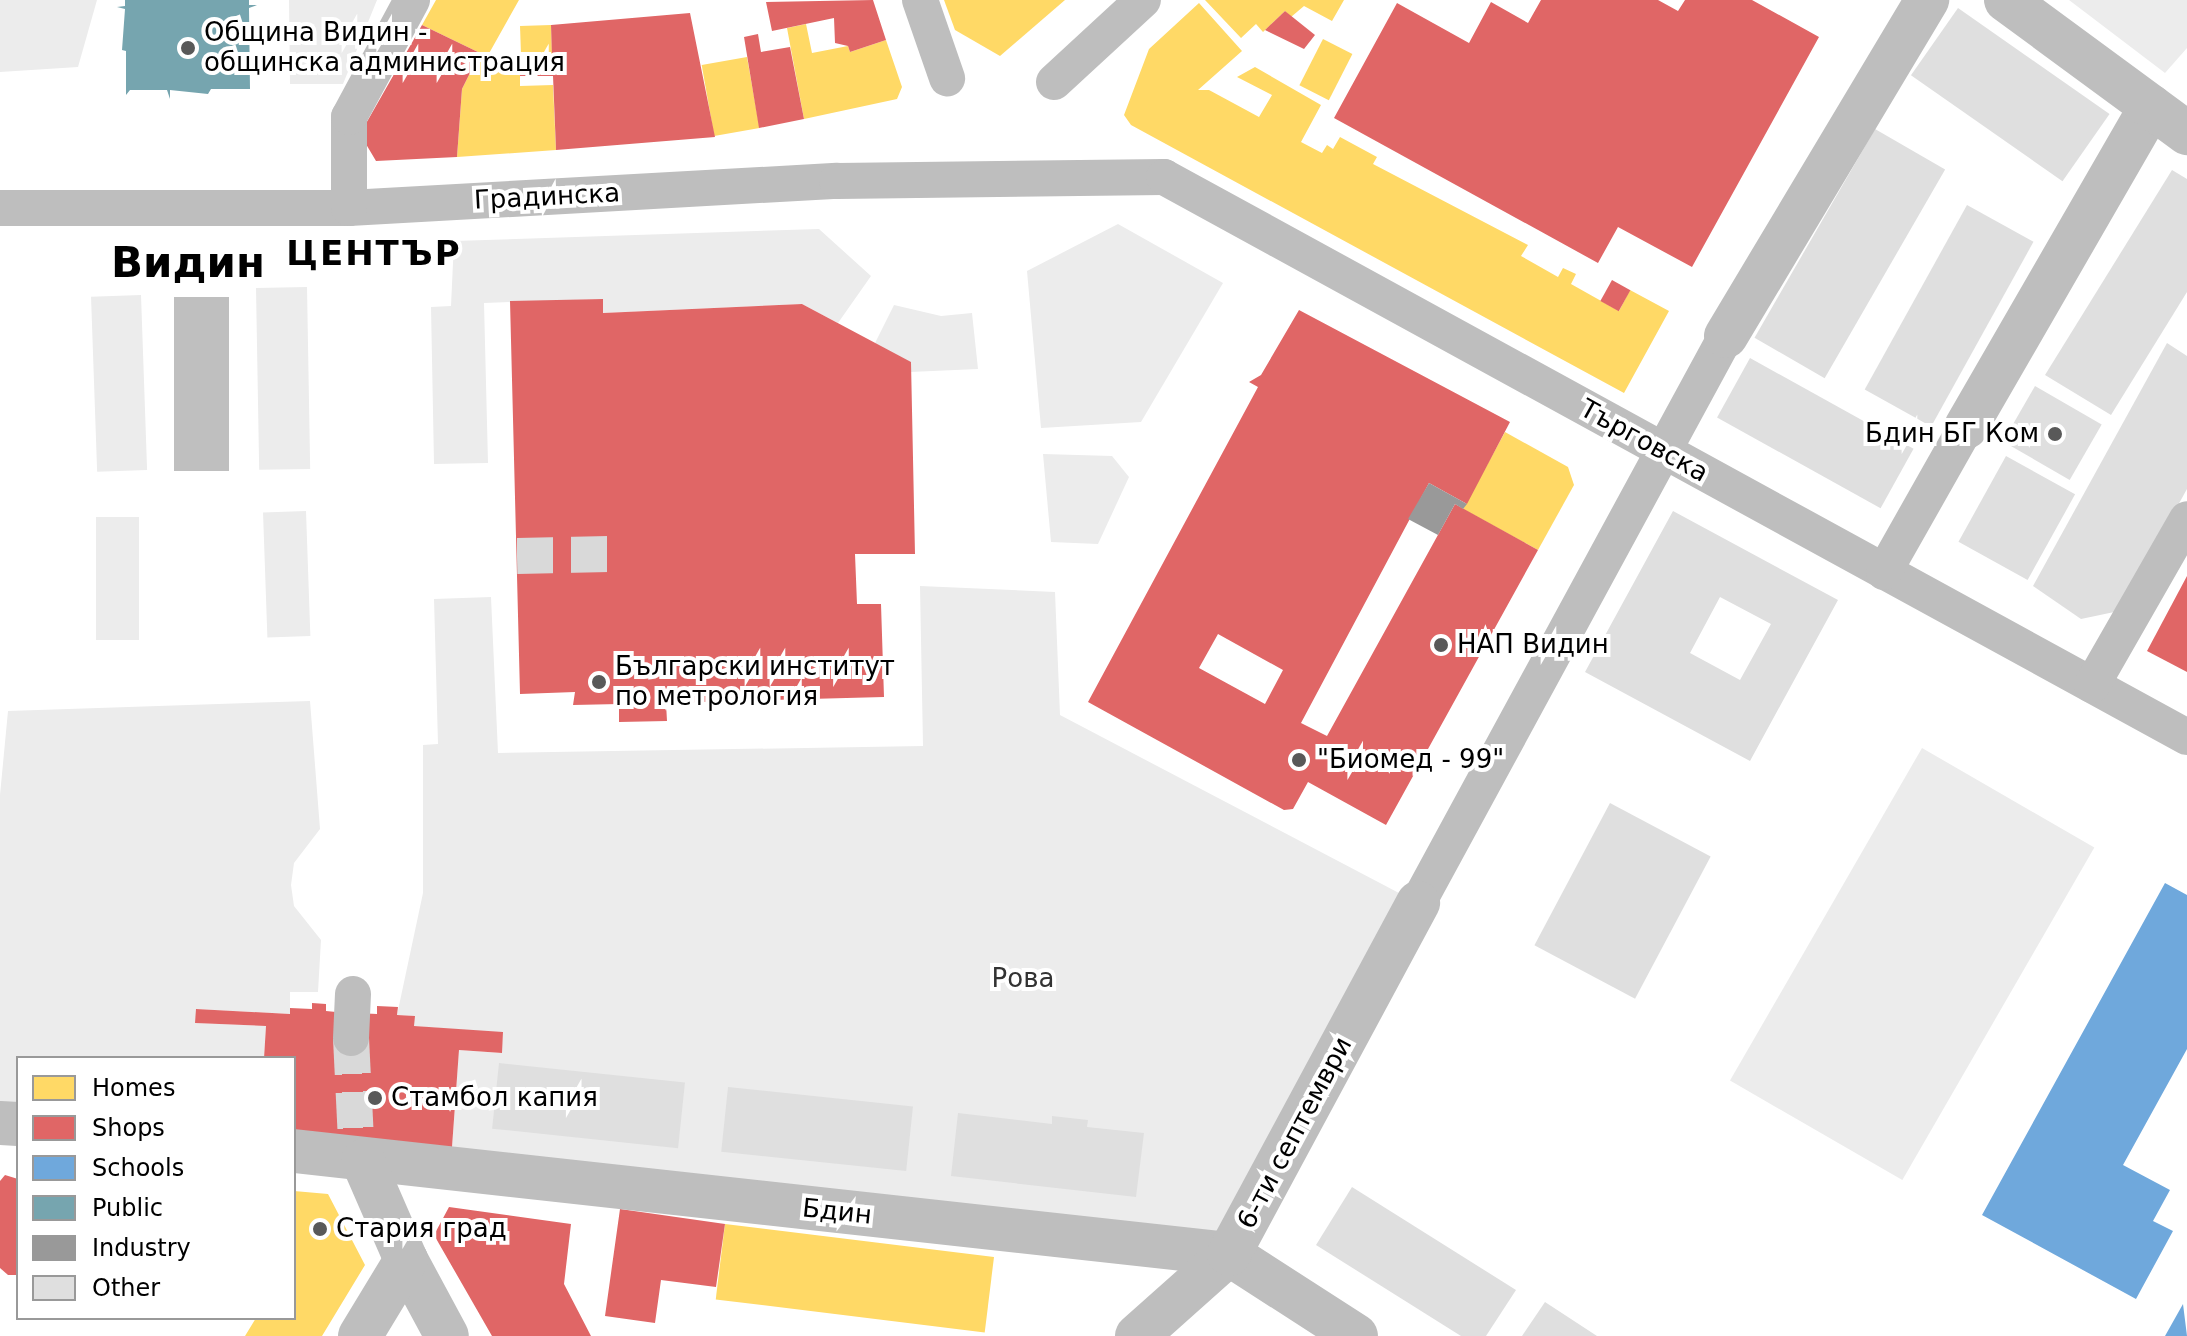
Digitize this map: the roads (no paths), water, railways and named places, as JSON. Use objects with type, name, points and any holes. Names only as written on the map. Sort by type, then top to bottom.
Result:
[{"type":"street","points":[[349,208],[349,117],[412,0]]},
{"type":"street","points":[[920,0],[947,78]]},
{"type":"street","points":[[1054,82],[1143,0]]},
{"type":"street","points":[[1418,903],[1726,336],[1927,0]]},
{"type":"street","points":[[1884,572],[1966,427],[2177,124],[2006,0]]},
{"type":"street","name":"Градинска","points":[[4,198],[349,208],[837,181],[1093,174]]},
{"type":"street","name":"Търговска","points":[[1093,174],[1164,177],[2187,737]]},
{"type":"street","points":[[2092,685],[2187,519]]},
{"type":"street","name":"6-ти септември","points":[[1137,1336],[1229,1254],[1418,903]]},
{"type":"street","points":[[351,1038],[353,994]]},
{"type":"street","name":"Бдин","points":[[296,1151],[358,1153],[1229,1254],[1356,1336]]},
{"type":"street","points":[[358,1153],[406,1260],[447,1336]]},
{"type":"street","points":[[360,1336],[406,1260]]},
{"type":"tunnel","points":[[517,556],[609,554]]},
{"type":"tunnel","points":[[351,1038],[356,1139]]},
{"type":"place","name":"Община Видин - общинска администрация","points":[[188,48]]},
{"type":"place","name":"Бдин БГ Ком","points":[[2055,434]]},
{"type":"place","name":"НАП Видин","points":[[1441,645]]},
{"type":"place","name":"Български институт по метрология","points":[[599,682]]},
{"type":"place","name":"\"Биомед - 99\"","points":[[1299,760]]},
{"type":"place","name":"Стамбол капия","points":[[375,1098]]},
{"type":"place","name":"Стария град","points":[[320,1229]]},
{"type":"district","name":"ЦЕНТЪР","points":[[374,254]]},
{"type":"district","name":"Видин","points":[[188,263]]},
{"type":"park label","name":"Рова","points":[[1023,979]]}]
